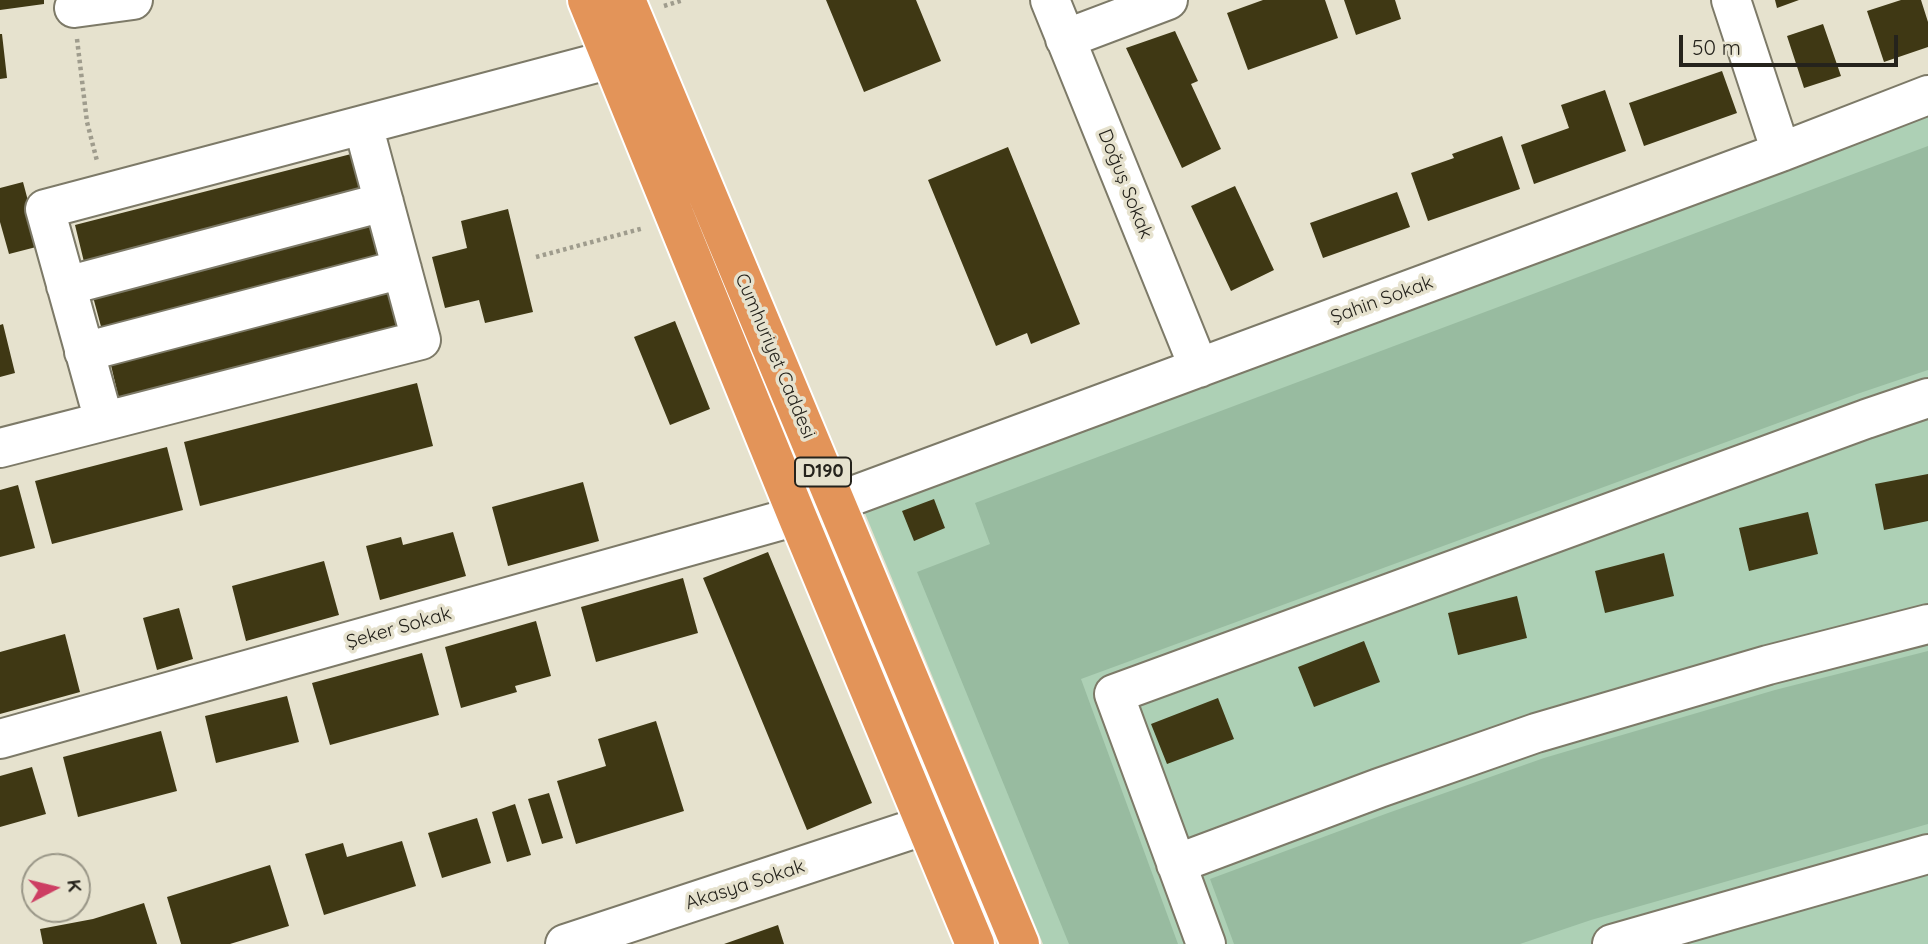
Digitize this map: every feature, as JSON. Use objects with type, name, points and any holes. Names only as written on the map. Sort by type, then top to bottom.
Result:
[{"type":"highway","name":"Cumhuriyet Caddesi","points":[[587,0],[975,944]]},
{"type":"highway","name":"Cumhuriyet Caddesi","points":[[639,5],[836,502],[1020,944]]},
{"type":"street","points":[[74,8],[133,0]]},
{"type":"street","name":"Doğuş Sokak","points":[[1050,0],[1199,368]]},
{"type":"street","points":[[1065,38],[1168,0]]},
{"type":"street","points":[[1731,0],[1781,152]]},
{"type":"street","points":[[104,421],[45,209],[612,59]]},
{"type":"street","name":"Şahin Sokak","points":[[836,502],[1928,95]]},
{"type":"street","points":[[0,448],[421,340],[363,125]]},
{"type":"street","points":[[66,286],[384,202]]},
{"type":"street","points":[[84,352],[402,269]]},
{"type":"street","points":[[1206,944],[1115,694],[1928,398]]},
{"type":"street","name":"Şeker Sokak","points":[[0,739],[797,516]]},
{"type":"street","points":[[1177,864],[1379,788],[1536,733],[1768,665],[1928,624]]},
{"type":"street","name":"Akasya Sokak","points":[[565,944],[926,825]]},
{"type":"street","points":[[1612,944],[1928,854]]},
{"type":"path","points":[[639,5],[683,0]]},
{"type":"path","points":[[74,8],[87,121],[106,193]]},
{"type":"path","points":[[536,257],[655,225]]},
{"type":"green space","points":[[1928,95],[1928,944],[1043,944],[857,494]]},
{"type":"green space","points":[[1928,146],[1928,370],[1081,679],[1178,944],[1069,944],[917,572],[990,544],[975,503]]},
{"type":"green space","points":[[1928,651],[1928,824],[1591,920],[1520,944],[1234,944],[1210,879],[1544,758],[1775,690]]},
{"type":"building","points":[[0,0],[44,0],[44,4],[0,10]]},
{"type":"building","points":[[826,0],[916,0],[941,61],[864,92]]},
{"type":"building","points":[[1263,0],[1325,0],[1338,38],[1248,70],[1227,13]]},
{"type":"building","points":[[1344,0],[1395,0],[1401,19],[1356,35]]},
{"type":"building","points":[[1775,0],[1799,0],[1777,8]]},
{"type":"building","points":[[1901,0],[1921,0],[1928,22],[1928,47],[1884,62],[1867,11]]},
{"type":"building","points":[[1823,24],[1841,76],[1804,88],[1787,36]]},
{"type":"building","points":[[1175,31],[1198,81],[1191,84],[1221,149],[1182,168],[1126,48]]},
{"type":"building","points":[[0,34],[7,78],[0,79]]},
{"type":"building","points":[[1722,71],[1737,113],[1644,146],[1629,103]]},
{"type":"building","points":[[1605,90],[1626,151],[1534,184],[1521,145],[1569,128],[1561,105]]},
{"type":"building","points":[[1502,136],[1520,189],[1428,221],[1411,173],[1454,158],[1452,154]]},
{"type":"building","points":[[1008,147],[1080,324],[1031,344],[1027,333],[996,346],[928,180]]},
{"type":"building","points":[[355,153],[366,194],[85,266],[75,225]]},
{"type":"building","points":[[23,182],[40,246],[9,254],[0,222],[0,188]]},
{"type":"building","points":[[1235,186],[1274,270],[1231,291],[1191,206]]},
{"type":"building","points":[[1397,192],[1410,227],[1323,258],[1310,223]]},
{"type":"building","points":[[508,209],[533,312],[485,323],[479,300],[445,308],[432,257],[467,248],[461,221]]},
{"type":"building","points":[[373,221],[383,262],[103,334],[92,293]]},
{"type":"building","points":[[389,285],[400,326],[119,399],[109,357]]},
{"type":"building","points":[[675,321],[710,409],[670,425],[634,337]]},
{"type":"building","points":[[3,324],[15,373],[0,377],[0,325]]},
{"type":"building","points":[[417,383],[433,446],[200,506],[184,442]]},
{"type":"building","points":[[167,447],[183,510],[52,544],[35,481]]},
{"type":"building","points":[[1928,474],[1928,521],[1884,530],[1875,484]]},
{"type":"building","points":[[583,482],[599,541],[508,566],[492,507]]},
{"type":"building","points":[[18,485],[35,548],[0,557],[0,490]]},
{"type":"building","points":[[934,499],[945,528],[914,541],[902,511]]},
{"type":"building","points":[[1808,512],[1818,554],[1749,571],[1739,528]]},
{"type":"building","points":[[453,532],[466,576],[380,600],[366,546],[401,537],[403,545]]},
{"type":"building","points":[[768,552],[872,803],[807,830],[703,578]]},
{"type":"building","points":[[1664,553],[1674,596],[1605,613],[1595,571]]},
{"type":"building","points":[[324,561],[339,615],[246,641],[232,586]]},
{"type":"building","points":[[683,578],[698,633],[596,662],[581,607]]},
{"type":"building","points":[[1517,596],[1527,638],[1458,655],[1448,613]]},
{"type":"building","points":[[179,608],[193,659],[157,670],[143,618]]},
{"type":"building","points":[[536,621],[551,676],[515,686],[517,692],[461,708],[445,647]]},
{"type":"building","points":[[65,634],[80,692],[0,714],[0,652]]},
{"type":"building","points":[[1364,641],[1380,682],[1314,707],[1298,667]]},
{"type":"building","points":[[422,653],[439,715],[330,745],[312,683]]},
{"type":"building","points":[[287,696],[299,742],[216,763],[205,716]]},
{"type":"building","points":[[1218,698],[1234,739],[1167,764],[1151,724]]},
{"type":"building","points":[[656,721],[684,811],[576,844],[557,781],[606,766],[598,739]]},
{"type":"building","points":[[161,731],[177,791],[78,817],[63,757]]},
{"type":"building","points":[[32,767],[46,814],[0,827],[0,776]]},
{"type":"building","points":[[549,793],[563,838],[542,844],[528,799]]},
{"type":"building","points":[[515,804],[531,855],[507,862],[492,812]]},
{"type":"building","points":[[477,818],[491,863],[442,878],[428,833]]},
{"type":"building","points":[[402,841],[416,886],[324,915],[305,854],[343,843],[347,857]]},
{"type":"building","points":[[270,865],[289,926],[230,944],[181,944],[167,897]]},
{"type":"building","points":[[144,903],[157,944],[43,944],[40,929],[72,923],[91,923],[93,919]]},
{"type":"building","points":[[778,925],[784,944],[724,944]]}]
